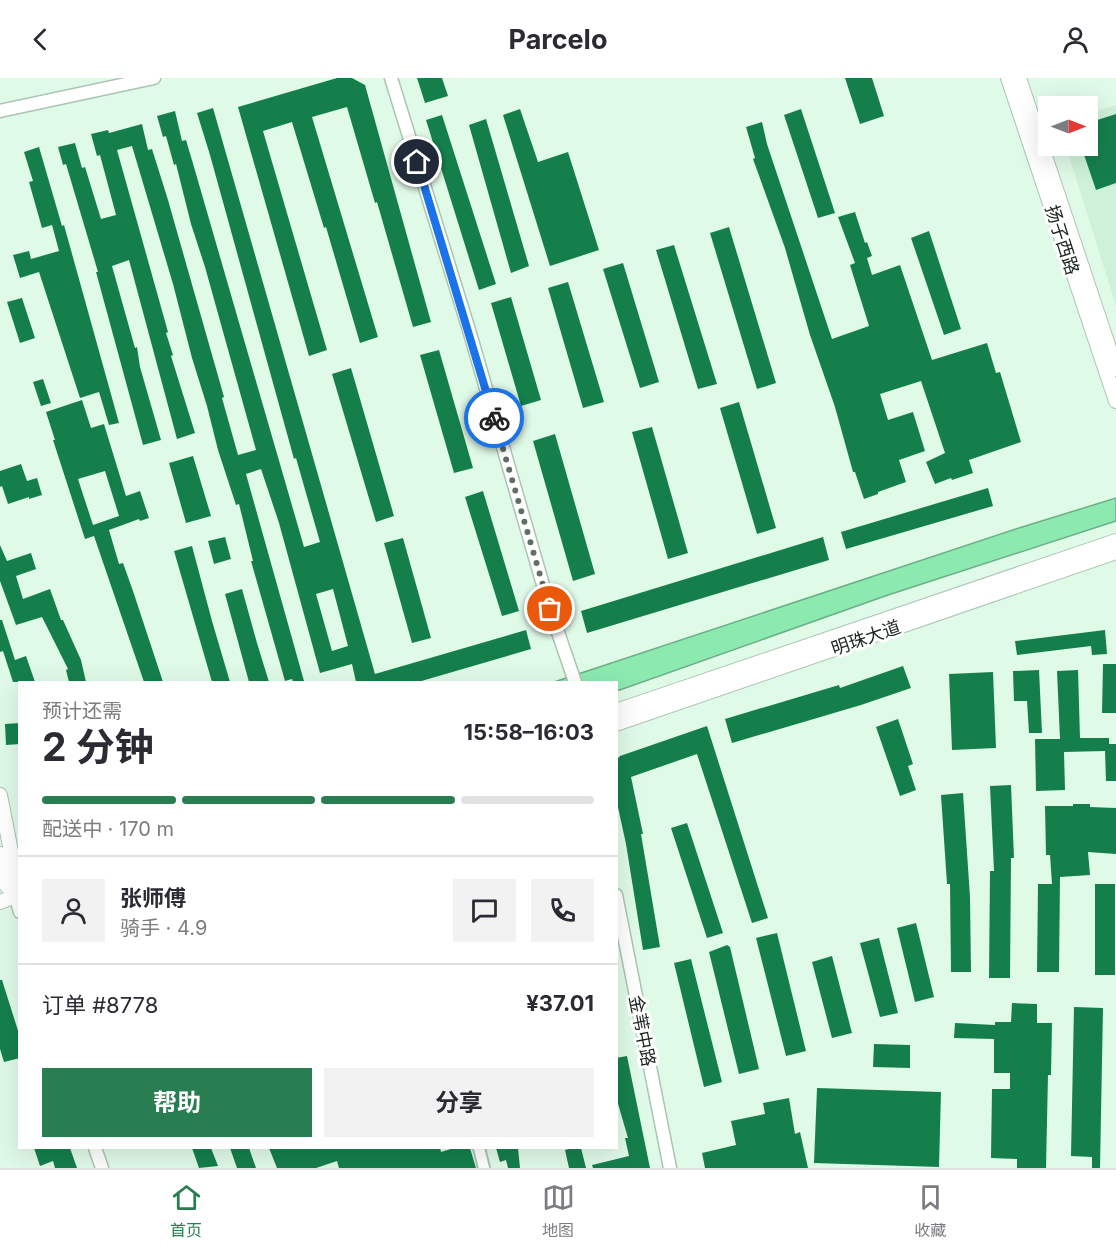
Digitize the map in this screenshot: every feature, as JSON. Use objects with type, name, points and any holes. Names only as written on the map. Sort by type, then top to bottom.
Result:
[{"type":"main road","name":"扬子西路","points":[[1008,78],[1116,401]]},
{"type":"main road","name":"扬子西路","points":[[1019,78],[1116,369]]},
{"type":"main road","name":"明珠大道","points":[[618,710],[1116,541]]},
{"type":"main road","name":"明珠大道","points":[[618,723],[1116,552]]},
{"type":"main road","points":[[0,795],[13,887],[0,902]]},
{"type":"main road","points":[[0,854],[13,887]]},
{"type":"street","points":[[0,111],[153,78]]},
{"type":"street","points":[[391,78],[466,319],[550,609],[575,681]]},
{"type":"street","points":[[13,887],[18,905]]},
{"type":"street","name":"金苇中路","points":[[618,905],[670,1168]]},
{"type":"street","points":[[95,1149],[102,1168]]},
{"type":"street","points":[[479,1149],[484,1168]]},
{"type":"shaded area","points":[[1116,105],[1116,306],[1069,156],[1098,156],[1098,111]]},
{"type":"shaded area","points":[[1116,498],[1116,521],[888,595],[618,691],[618,681],[557,681]]},
{"type":"building","points":[[337,78],[352,78],[365,85],[431,322],[413,327],[347,107],[312,117],[378,337],[360,343],[292,122],[263,131],[327,350],[309,356],[238,107]]},
{"type":"building","points":[[417,78],[442,78],[448,96],[425,103]]},
{"type":"building","points":[[845,78],[872,78],[884,116],[860,124]]},
{"type":"building","points":[[213,108],[375,674],[526,630],[531,649],[421,681],[356,681],[352,664],[320,673],[279,523],[261,469],[246,474],[304,681],[293,681],[292,679],[285,681],[251,561],[253,561],[239,504],[236,505],[218,450],[173,284],[132,146],[117,150],[168,332],[166,333],[173,355],[171,356],[195,433],[177,439],[129,260],[112,266],[135,348],[137,347],[140,367],[161,440],[143,445],[96,272],[98,272],[66,164],[63,165],[58,147],[75,143],[101,219],[116,215],[100,155],[97,156],[91,134],[108,130],[109,133],[142,124],[148,150],[152,149],[168,200],[224,397],[222,398],[238,455],[256,450],[176,164],[174,165],[166,136],[163,137],[157,116],[175,111],[182,141],[186,140],[194,167],[304,547],[320,542],[296,458],[294,459],[197,113]],"holes":[[[333,589],[348,646],[332,651],[316,594]]]},
{"type":"building","points":[[520,109],[538,162],[568,152],[599,250],[550,266],[503,115]]},
{"type":"building","points":[[801,109],[835,213],[818,218],[784,115]]},
{"type":"building","points":[[1116,114],[1116,183],[1096,190],[1084,156],[1098,156],[1098,120]]},
{"type":"building","points":[[442,115],[496,284],[479,290],[426,120]]},
{"type":"building","points":[[486,119],[529,266],[511,273],[469,125]]},
{"type":"building","points":[[762,122],[767,144],[832,339],[869,326],[850,265],[855,263],[838,217],[855,212],[865,243],[867,242],[872,256],[867,258],[872,275],[900,265],[932,360],[987,343],[996,373],[1000,372],[1021,442],[969,460],[973,473],[935,484],[926,462],[945,453],[921,381],[880,394],[888,420],[913,412],[925,451],[899,460],[906,482],[864,499],[855,472],[853,472],[785,248],[753,159],[755,158],[746,127]]},
{"type":"building","points":[[39,147],[62,226],[64,225],[119,423],[109,425],[99,392],[80,398],[39,272],[20,278],[13,255],[29,251],[31,259],[59,251],[52,225],[42,228],[29,182],[33,181],[24,152]]},
{"type":"building","points":[[729,227],[776,383],[757,389],[710,233]]},
{"type":"building","points":[[929,231],[961,329],[944,335],[911,238]]},
{"type":"building","points":[[674,245],[717,384],[698,389],[656,250]]},
{"type":"building","points":[[623,263],[659,382],[640,388],[603,269]]},
{"type":"building","points":[[568,282],[604,402],[583,408],[548,288]]},
{"type":"building","points":[[511,297],[541,400],[521,406],[491,303]]},
{"type":"building","points":[[22,298],[35,338],[20,343],[7,302]]},
{"type":"building","points":[[439,350],[473,468],[454,473],[420,355]]},
{"type":"building","points":[[351,368],[394,516],[376,522],[332,374]]},
{"type":"building","points":[[43,379],[51,403],[41,406],[33,382]]},
{"type":"building","points":[[82,400],[91,428],[104,424],[126,496],[140,491],[149,518],[140,521],[139,519],[109,530],[119,564],[123,563],[133,591],[163,681],[144,681],[94,536],[85,539],[53,440],[55,440],[46,412]],"holes":[[[105,471],[119,516],[93,525],[78,479]]]},
{"type":"building","points":[[739,402],[776,528],[757,534],[720,408]]},
{"type":"building","points":[[652,427],[688,553],[668,559],[632,432]]},
{"type":"building","points":[[555,434],[595,574],[573,581],[533,441]]},
{"type":"building","points":[[193,456],[211,516],[186,523],[169,463]]},
{"type":"building","points":[[21,464],[27,481],[37,478],[42,495],[8,504],[2,486],[0,487],[0,471]]},
{"type":"building","points":[[988,488],[993,506],[846,549],[841,532]]},
{"type":"building","points":[[483,491],[519,611],[502,616],[465,497]]},
{"type":"building","points":[[225,537],[231,559],[214,564],[208,541]]},
{"type":"building","points":[[823,537],[829,560],[587,633],[581,611]]},
{"type":"building","points":[[403,538],[431,638],[412,643],[384,543]]},
{"type":"building","points":[[0,545],[7,561],[31,553],[36,569],[16,576],[23,599],[50,589],[61,620],[81,660],[86,681],[69,681],[66,670],[68,669],[42,617],[16,625],[0,581]]},
{"type":"building","points":[[192,546],[230,681],[212,681],[174,551]]},
{"type":"building","points":[[242,589],[269,681],[249,681],[225,594]]},
{"type":"building","points":[[0,620],[2,620],[15,660],[26,656],[35,681],[13,682],[3,651],[0,652]]},
{"type":"building","points":[[1105,630],[1107,654],[1092,655],[1091,646],[1017,655],[1015,641]]},
{"type":"building","points":[[1103,664],[1116,664],[1116,713],[1102,713]]},
{"type":"building","points":[[903,666],[911,688],[732,743],[725,719],[839,685],[840,688]]},
{"type":"building","points":[[1039,670],[1042,733],[1029,733],[1027,701],[1014,701],[1013,671]]},
{"type":"building","points":[[1078,670],[1080,738],[1109,738],[1109,744],[1116,744],[1116,781],[1106,781],[1105,751],[1064,752],[1065,790],[1036,791],[1035,739],[1060,739],[1057,671]]},
{"type":"building","points":[[993,672],[996,748],[952,750],[949,674]]},
{"type":"building","points":[[898,719],[913,764],[908,766],[916,790],[900,796],[876,727]]},
{"type":"building","points":[[18,723],[18,744],[6,745],[5,724]]},
{"type":"building","points":[[707,726],[768,918],[752,923],[697,754],[631,777],[643,834],[641,834],[660,947],[643,950],[618,807],[618,758]]},
{"type":"building","points":[[1011,785],[1014,858],[1011,858],[1010,978],[989,978],[990,871],[994,871],[990,786]]},
{"type":"building","points":[[963,793],[970,897],[971,972],[951,972],[950,884],[947,884],[941,795]]},
{"type":"building","points":[[1073,804],[1116,808],[1116,854],[1088,852],[1090,875],[1060,877],[1059,972],[1037,972],[1038,884],[1052,884],[1050,855],[1046,855],[1045,806],[1073,806]]},
{"type":"building","points":[[687,823],[723,933],[707,938],[671,828]]},
{"type":"building","points":[[1095,884],[1115,884],[1115,975],[1095,975]]},
{"type":"building","points":[[916,923],[934,997],[915,1002],[897,928]]},
{"type":"building","points":[[777,933],[806,1051],[786,1056],[756,938]]},
{"type":"building","points":[[879,938],[898,1013],[880,1017],[860,943]]},
{"type":"building","points":[[727,945],[730,947],[759,1069],[739,1074],[709,952]]},
{"type":"building","points":[[832,956],[852,1033],[832,1038],[812,962]]},
{"type":"building","points":[[691,959],[722,1082],[704,1087],[674,963]]},
{"type":"building","points":[[0,980],[2,980],[18,1031],[18,1058],[4,1062],[0,1049]]},
{"type":"building","points":[[1012,1003],[1037,1004],[1037,1023],[1052,1023],[1051,1075],[1048,1075],[1046,1168],[1017,1168],[1017,1159],[991,1158],[992,1089],[1010,1089],[1010,1073],[994,1073],[994,1039],[954,1038],[955,1023],[995,1025],[995,1022],[1011,1022]]},
{"type":"building","points":[[1074,1007],[1103,1008],[1100,1168],[1092,1168],[1092,1157],[1071,1156]]},
{"type":"building","points":[[874,1044],[910,1045],[910,1068],[873,1067]]},
{"type":"building","points":[[627,1056],[650,1168],[593,1168],[592,1165],[629,1156],[625,1138],[628,1138],[618,1104],[618,1058]]},
{"type":"building","points":[[817,1088],[941,1092],[939,1167],[814,1163]]},
{"type":"building","points":[[789,1098],[795,1134],[800,1132],[808,1168],[705,1168],[702,1153],[736,1145],[731,1121],[765,1114],[763,1103]]},
{"type":"building","points":[[34,1149],[70,1149],[77,1168],[55,1168],[53,1161],[40,1166]]},
{"type":"building","points":[[192,1149],[211,1149],[218,1166],[199,1168]]},
{"type":"building","points":[[230,1149],[249,1149],[256,1168],[237,1168]]},
{"type":"building","points":[[269,1149],[440,1149],[441,1152],[451,1149],[470,1149],[476,1168],[339,1168],[337,1161],[316,1168],[277,1168]]},
{"type":"building","points":[[496,1149],[518,1149],[520,1168],[508,1168],[506,1160],[500,1162]]},
{"type":"building","points":[[581,1149],[586,1168],[569,1168],[565,1150]]},
{"type":"way so far","points":[[494,418],[550,609]]},
{"type":"route","points":[[417,162],[494,418]]}]
